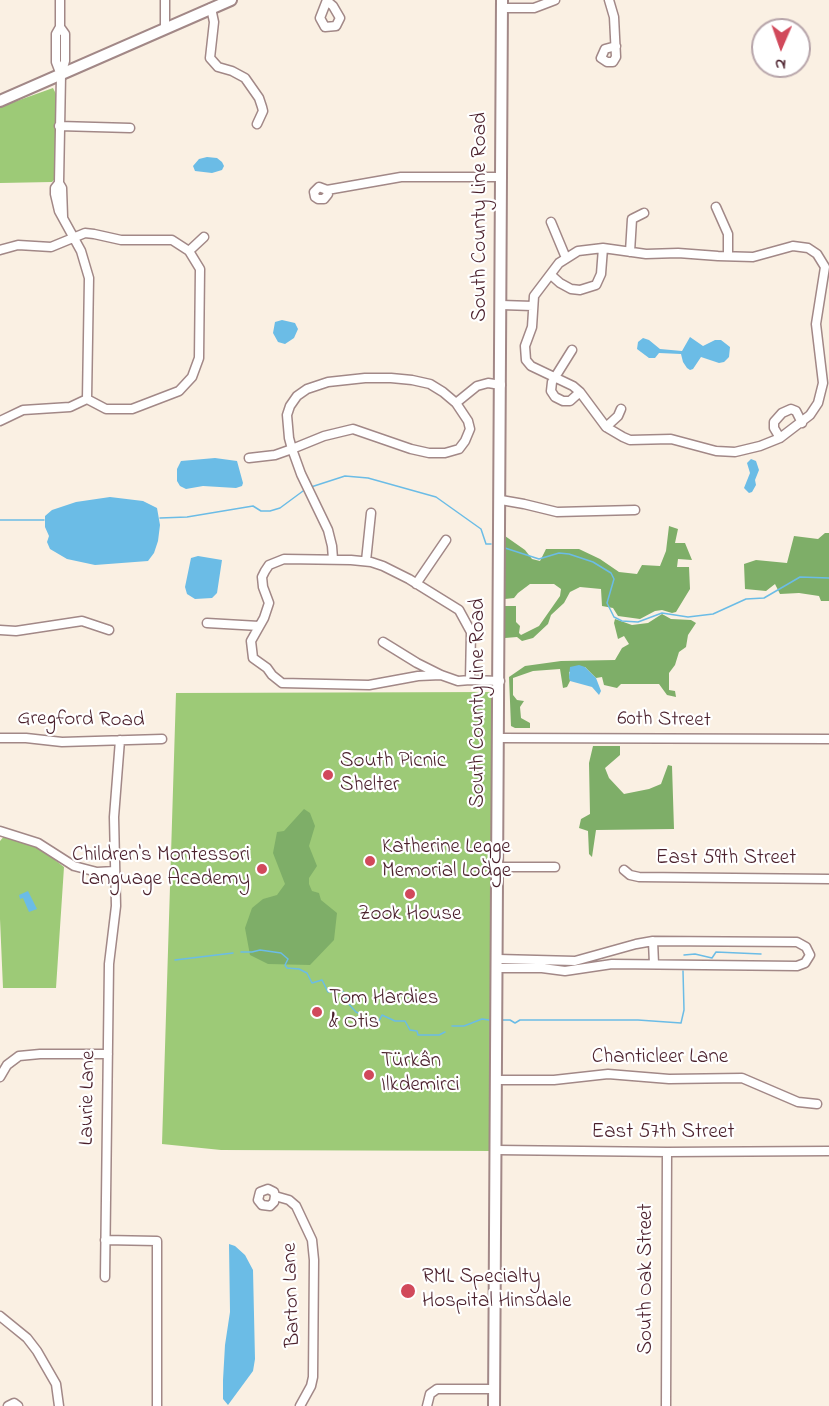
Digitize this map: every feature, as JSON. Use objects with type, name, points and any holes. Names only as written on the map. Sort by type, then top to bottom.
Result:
[{"type":"main road","points":[[0,101],[231,0]]},
{"type":"main road","name":"South County Line Road","points":[[494,1406],[499,867],[502,4]]},
{"type":"street","points":[[60,0],[60,27],[65,34],[61,75],[59,183],[62,188],[63,216],[84,257],[90,278],[84,400]]},
{"type":"street","points":[[165,0],[165,28]]},
{"type":"street","points":[[502,4],[534,8],[555,0]]},
{"type":"street","points":[[609,0],[614,17],[615,46]]},
{"type":"street","points":[[211,8],[214,22],[210,58],[218,67],[245,78],[262,106],[263,111],[257,124]]},
{"type":"street","points":[[59,126],[130,128]]},
{"type":"street","points":[[327,190],[401,177],[502,177]]},
{"type":"street","points":[[717,207],[728,234],[728,256]]},
{"type":"street","points":[[630,252],[632,219],[644,213]]},
{"type":"street","points":[[551,222],[566,258]]},
{"type":"street","points":[[0,250],[18,245],[51,247],[86,233],[121,240],[172,240],[189,251],[200,268],[199,358],[192,377],[179,391],[132,410],[106,409],[84,400],[70,407],[23,410],[0,421]]},
{"type":"street","points":[[189,251],[204,237]]},
{"type":"street","points":[[793,246],[802,246],[817,254],[825,267],[816,324],[823,383],[818,403],[810,416],[780,438],[735,452],[716,451],[671,439],[630,440],[606,427],[580,392],[531,366],[524,352],[532,327],[534,296],[551,275],[566,258],[578,251],[603,248],[630,252],[763,255],[793,246]]},
{"type":"street","points":[[551,275],[571,289],[580,290],[596,285],[601,274],[603,248]]},
{"type":"street","points":[[501,305],[533,306]]},
{"type":"street","points":[[572,350],[552,382],[552,391],[555,397],[563,401],[570,400],[580,392]]},
{"type":"street","points":[[249,458],[275,454],[292,449],[324,436],[353,429],[411,449],[429,453],[445,453],[459,448],[470,429],[468,421],[456,403],[430,384],[412,380],[365,378],[328,382],[307,389],[297,396],[290,406],[287,423],[292,449],[314,503],[328,530],[333,559]]},
{"type":"street","points":[[456,403],[477,386],[488,383],[501,385]]},
{"type":"street","points":[[606,427],[618,416],[621,409]]},
{"type":"street","points":[[780,438],[774,428],[774,422],[782,413],[791,409],[796,411],[802,423]]},
{"type":"street","points":[[501,500],[557,512],[635,510]]},
{"type":"street","points":[[366,561],[371,513]]},
{"type":"street","points":[[416,584],[446,540]]},
{"type":"street","points":[[441,675],[418,675],[369,685],[282,683],[253,658],[251,641],[264,618],[268,603],[262,578],[269,565],[284,559],[366,561],[383,566],[446,601],[459,610],[471,632],[470,680]]},
{"type":"street","points":[[0,630],[16,631],[82,621],[109,630]]},
{"type":"street","points":[[207,623],[259,626]]},
{"type":"street","points":[[383,642],[417,663],[458,681],[500,681]]},
{"type":"street","points":[[417,663],[418,675]]},
{"type":"street","name":"Gregford Road","points":[[0,738],[62,742],[162,740]]},
{"type":"street","name":"60th Street","points":[[499,738],[829,739]]},
{"type":"street","name":"Laurie Lane","points":[[105,1277],[109,964],[116,906],[114,817],[120,740]]},
{"type":"street","points":[[0,831],[38,843],[74,866],[97,872],[115,871]]},
{"type":"street","points":[[499,867],[555,867]]},
{"type":"street","name":"East 59th Street","points":[[624,870],[630,875],[639,877],[829,879]]},
{"type":"street","points":[[653,941],[654,964]]},
{"type":"street","points":[[653,941],[797,942],[806,947],[810,955],[805,963],[797,966],[612,964],[565,971],[498,964],[575,961],[653,941]]},
{"type":"street","points":[[0,1077],[7,1065],[19,1056],[108,1054]]},
{"type":"street","name":"Chanticleer Lane","points":[[497,1080],[554,1080],[608,1074],[669,1079],[742,1078],[798,1102],[817,1104]]},
{"type":"street","name":"East 57th Street","points":[[497,1150],[829,1151]]},
{"type":"street","name":"South Oak Street","points":[[666,1406],[667,1152]]},
{"type":"street","name":"Barton Lane","points":[[275,1196],[289,1200],[296,1206],[312,1240],[314,1260],[313,1377],[307,1395],[300,1406]]},
{"type":"street","points":[[105,1240],[157,1240],[157,1406]]},
{"type":"street","points":[[0,1316],[27,1338],[37,1351],[56,1384],[59,1406]]},
{"type":"street","points":[[427,1406],[430,1394],[437,1389],[494,1389]]},
{"type":"street","points":[[8,1406],[14,1403],[18,1406]]},
{"type":"green space","points":[[53,88],[57,96],[54,180],[52,182],[0,183],[0,107]]},
{"type":"green space","points":[[669,526],[678,529],[675,543],[685,543],[692,560],[678,559],[677,567],[689,567],[690,589],[676,612],[655,611],[640,619],[618,616],[613,608],[602,606],[601,589],[580,587],[570,592],[564,603],[551,615],[548,624],[533,638],[522,641],[517,637],[505,638],[505,606],[516,606],[516,622],[520,626],[521,635],[539,626],[560,596],[561,589],[554,584],[530,584],[514,598],[505,599],[505,536],[525,550],[532,559],[540,561],[546,549],[579,549],[619,572],[637,574],[642,565],[660,566],[666,551]]},
{"type":"green space","points":[[825,533],[829,533],[829,601],[821,601],[819,596],[799,593],[780,594],[775,584],[766,591],[745,589],[744,564],[756,560],[787,563],[794,536],[818,539]]},
{"type":"green space","points":[[662,614],[671,619],[691,620],[696,623],[688,635],[686,647],[679,652],[675,665],[669,673],[669,690],[675,691],[676,697],[667,695],[659,684],[621,684],[617,688],[604,685],[602,677],[596,678],[585,667],[569,672],[570,681],[567,687],[563,688],[560,669],[533,671],[513,678],[513,695],[517,700],[524,701],[520,707],[521,718],[530,723],[530,728],[511,726],[509,677],[525,666],[561,661],[615,660],[622,648],[629,644],[624,636],[618,639],[615,619],[632,625],[648,623]]},
{"type":"green space","points":[[493,692],[494,1151],[221,1150],[162,1144],[176,693]]},
{"type":"green space","points":[[593,746],[620,746],[620,755],[605,768],[609,778],[624,794],[661,784],[668,765],[672,766],[674,829],[596,830],[592,857],[589,854],[588,831],[579,828],[581,819],[590,814],[589,763]]},
{"type":"green space","points":[[304,809],[310,813],[315,826],[309,846],[317,866],[309,878],[309,884],[312,891],[319,893],[321,900],[337,913],[334,940],[310,965],[268,964],[250,955],[245,928],[252,908],[263,899],[277,895],[285,884],[273,853],[277,832],[284,831]]},
{"type":"green space","points":[[5,835],[41,849],[64,867],[56,988],[3,988],[0,841]]},
{"type":"water","points":[[217,158],[222,162],[224,166],[222,170],[212,173],[195,171],[193,166],[199,159]]},
{"type":"water","points":[[282,320],[295,323],[298,329],[294,338],[285,344],[278,342],[273,333],[275,322]]},
{"type":"water","points":[[690,337],[703,346],[715,340],[721,340],[730,347],[729,357],[719,363],[701,357],[690,370],[683,362],[681,354],[659,353],[655,358],[649,358],[637,349],[638,342],[643,338],[660,349],[682,351]]},
{"type":"water","points":[[215,458],[237,461],[242,486],[236,488],[203,486],[186,489],[180,486],[177,481],[177,469],[181,461]]},
{"type":"water","points":[[751,459],[756,461],[759,470],[755,480],[756,485],[749,493],[744,488],[750,473],[747,463]]},
{"type":"water","points":[[110,497],[143,501],[157,508],[160,525],[158,541],[148,561],[95,565],[67,559],[50,549],[47,542],[49,536],[45,527],[45,516],[52,510],[76,502]]},
{"type":"water","points":[[198,556],[222,560],[217,593],[212,598],[195,599],[187,594],[185,587],[191,558]]},
{"type":"water","points":[[579,665],[585,667],[596,678],[601,691],[599,695],[592,687],[570,681],[570,667]]},
{"type":"water","points":[[28,891],[37,909],[29,912],[23,898],[20,899],[19,895]]},
{"type":"water","points":[[229,1244],[245,1255],[253,1270],[255,1359],[253,1371],[228,1405],[223,1399],[223,1380],[230,1312]]},
{"type":"waterway","points":[[311,487],[345,476],[368,478],[436,497],[481,529],[486,544],[491,544]]},
{"type":"waterway","points":[[160,518],[187,517],[253,506],[261,511],[270,511],[280,508],[303,491]]},
{"type":"waterway","points":[[0,520],[44,520]]},
{"type":"waterway","points":[[505,548],[539,559],[559,553],[569,554],[593,562],[611,573],[614,579],[607,603],[614,617],[622,621],[638,622],[662,613],[688,617],[713,614],[746,599],[764,598],[800,577],[829,578]]},
{"type":"waterway","points":[[241,952],[260,950],[281,953],[288,959],[285,965],[287,968],[299,969],[307,973],[312,983],[322,980],[328,992],[342,991],[347,995],[346,1001],[356,1012],[374,1020],[379,1021],[382,1015],[395,1021],[405,1021],[410,1030],[417,1031],[418,1035],[439,1035],[445,1032]]},
{"type":"waterway","points":[[684,955],[695,954],[712,958],[716,952],[761,954]]},
{"type":"waterway","points":[[175,960],[233,953]]},
{"type":"waterway","points":[[503,1020],[515,1023],[520,1020],[638,1020],[681,1023],[684,1010],[683,971]]},
{"type":"waterway","points":[[452,1026],[464,1026],[482,1019],[489,1020]]},
{"type":"place","name":"South Picnic Shelter","points":[[328,775]]},
{"type":"place","name":"Katherine Legge Memorial Lodge","points":[[370,861]]},
{"type":"place","name":"Children's Montessori Language Academy","points":[[262,869]]},
{"type":"place","name":"Zook House","points":[[410,894]]},
{"type":"place","name":"Tom Hardies & Otis","points":[[317,1012]]},
{"type":"place","name":"Türkân Ilkdemirci","points":[[369,1075]]},
{"type":"place","name":"RML Specialty Hospital Hinsdale","points":[[408,1291]]}]
